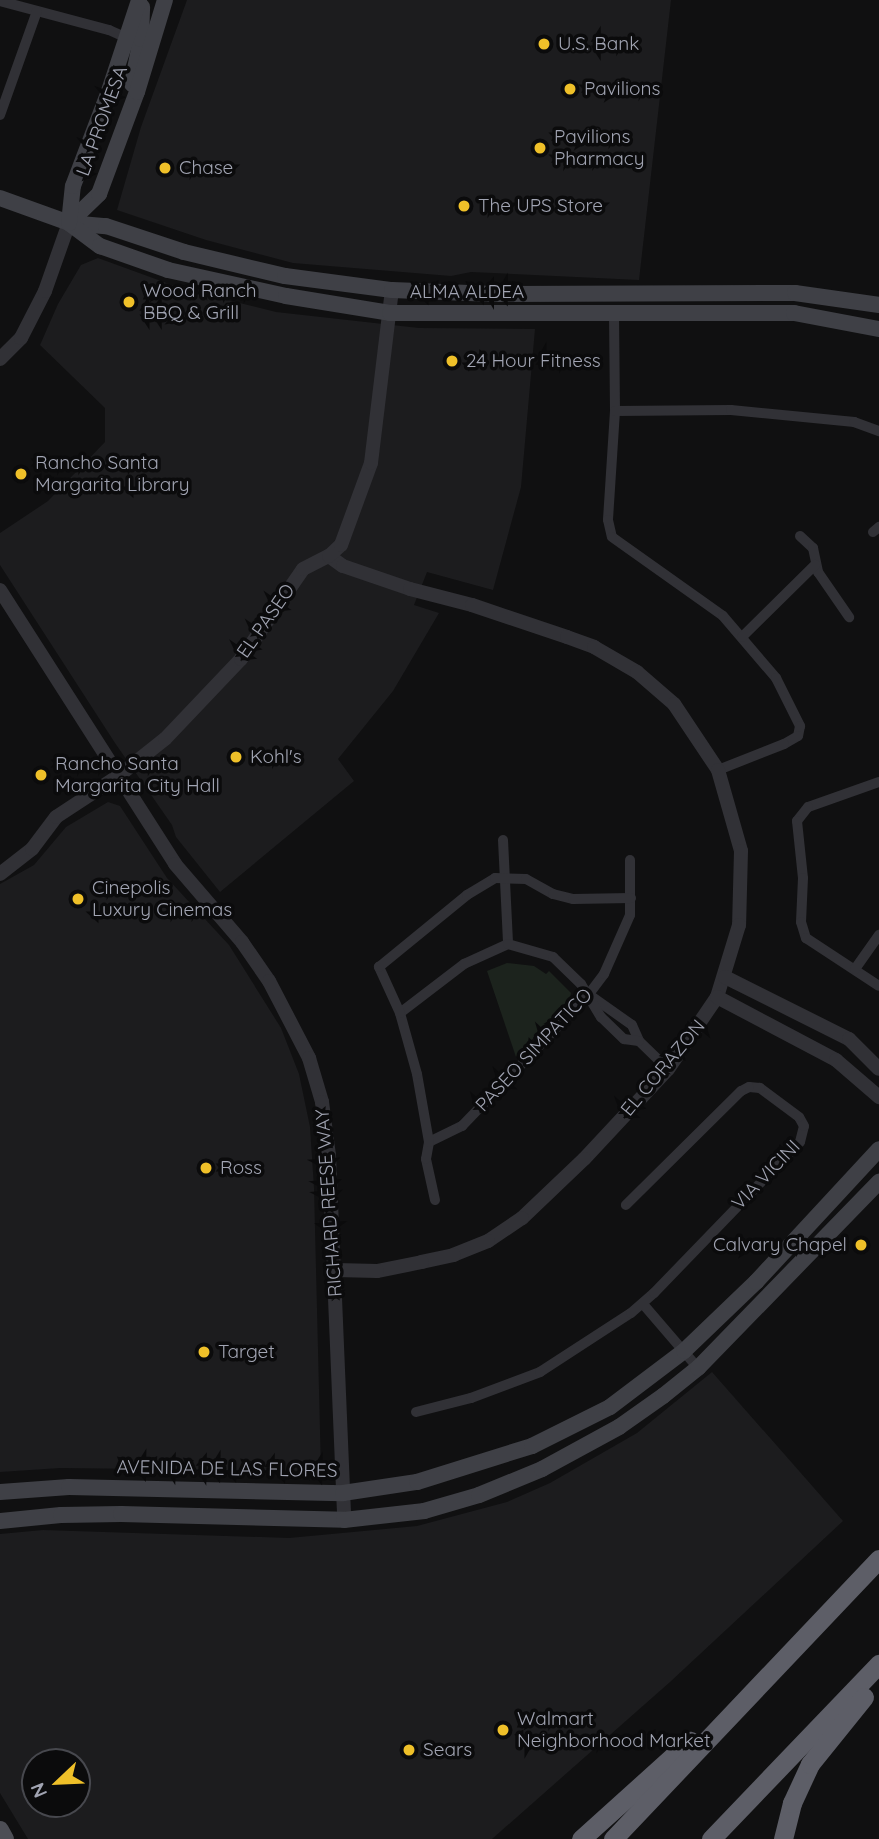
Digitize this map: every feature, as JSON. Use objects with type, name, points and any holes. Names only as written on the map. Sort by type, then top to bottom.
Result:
[{"type":"highway","points":[[613,1839],[879,1559]]},
{"type":"highway","points":[[581,1839],[722,1712],[797,1637],[812,1630]]},
{"type":"highway","points":[[710,1839],[879,1664]]},
{"type":"highway","points":[[783,1839],[792,1803],[810,1764],[879,1679]]},
{"type":"main road","name":"LA PROMESA","points":[[69,223],[73,186],[139,0]]},
{"type":"main road","points":[[137,92],[130,79],[144,15],[139,0]]},
{"type":"main road","name":"LA PROMESA","points":[[69,223],[99,194],[137,92],[165,0]]},
{"type":"main road","name":"ALMA ALDEA","points":[[0,198],[69,223],[106,226],[184,252],[285,276],[392,290],[494,294],[805,293],[879,305]]},
{"type":"main road","name":"ALMA ALDEA","points":[[69,223],[100,246],[169,270],[286,296],[390,313],[794,313],[879,328]]},
{"type":"main road","points":[[614,315],[639,305],[687,303],[711,292]]},
{"type":"main road","name":"AVENIDA DE LAS FLORES","points":[[0,1492],[69,1487],[344,1493],[417,1482],[532,1446],[610,1407],[684,1351],[756,1282],[879,1149]]},
{"type":"main road","points":[[0,1521],[109,1514],[344,1520],[424,1511],[478,1495],[542,1469],[619,1427],[698,1368],[879,1182]]},
{"type":"main road","points":[[0,1830],[5,1839]]},
{"type":"street","points":[[7,1],[127,38]]},
{"type":"street","points":[[0,115],[37,11]]},
{"type":"street","points":[[0,359],[21,338],[45,291],[69,223]]},
{"type":"street","name":"EL PASEO","points":[[0,874],[32,849],[56,817],[117,777],[165,739],[241,659],[303,569],[330,556],[341,545],[371,463],[392,290]]},
{"type":"street","points":[[614,315],[615,411],[608,520],[612,537],[723,616],[783,688],[800,726],[798,736],[718,770]]},
{"type":"street","points":[[615,411],[732,410],[854,422],[879,431]]},
{"type":"street","points":[[800,536],[813,548],[815,565],[849,617]]},
{"type":"street","name":"EL CORAZON","points":[[330,556],[343,566],[410,589],[472,605],[594,647],[637,672],[674,704],[718,770],[741,851],[739,925],[717,998],[668,1069],[567,1176],[522,1218],[488,1241],[454,1255],[377,1271],[335,1270]]},
{"type":"street","points":[[743,637],[815,565]]},
{"type":"street","name":"RICHARD REESE WAY","points":[[0,590],[175,864],[256,961],[287,1012],[309,1058],[322,1102],[329,1155],[344,1520]]},
{"type":"street","points":[[879,782],[808,807],[797,821],[803,878],[802,929],[810,944],[879,986]]},
{"type":"street","points":[[503,840],[508,944]]},
{"type":"street","name":"PASEO SIMPATICO","points":[[429,1142],[461,1126],[589,994],[604,974],[624,933],[631,898],[630,860]]},
{"type":"street","points":[[435,1200],[426,1159],[429,1142],[417,1074],[400,1013],[379,967],[484,883],[505,877],[526,880],[573,899],[631,898]]},
{"type":"street","points":[[855,969],[879,935]]},
{"type":"street","points":[[400,1013],[464,964],[508,944],[553,957],[589,994],[632,1025],[639,1041],[668,1069]]},
{"type":"street","points":[[725,977],[849,1039],[879,1069]]},
{"type":"street","points":[[717,998],[836,1060],[879,1097]]},
{"type":"street","name":"VIA VICINI","points":[[416,1412],[471,1398],[540,1371],[592,1340],[643,1304],[800,1142],[804,1126],[799,1117],[760,1088],[748,1087],[626,1205]]},
{"type":"street","points":[[643,1304],[698,1368]]},
{"type":"shaded area","points":[[187,0],[671,0],[639,280],[471,272],[451,276],[293,263],[206,240],[117,210],[141,127]]},
{"type":"shaded area","points":[[98,258],[183,289],[276,312],[419,328],[535,329],[521,487],[493,590],[427,572],[414,605],[439,613],[393,691],[338,759],[354,781],[220,892],[176,837],[172,825],[115,743],[0,565],[0,533],[48,501],[105,442],[105,408],[40,345],[58,304],[81,265]]},
{"type":"shaded area","points":[[108,802],[120,806],[167,878],[229,945],[281,1028],[299,1074],[310,1127],[314,1188],[321,1471],[60,1468],[0,1472],[0,884],[34,865],[66,827]]},
{"type":"shaded area","points":[[507,963],[534,966],[546,974],[549,971],[571,993],[570,998],[516,1057],[487,971]]},
{"type":"shaded area","points":[[712,1372],[843,1521],[670,1682],[492,1839],[28,1839],[0,1793],[0,1534],[43,1530],[289,1538],[417,1526],[507,1502],[550,1483],[637,1433]]},
{"type":"place","name":"U.S. Bank","points":[[544,44]]},
{"type":"place","name":"Pavilions","points":[[570,89]]},
{"type":"place","name":"Pavilions Pharmacy","points":[[540,148]]},
{"type":"place","name":"Chase","points":[[165,168]]},
{"type":"place","name":"The UPS Store","points":[[464,206]]},
{"type":"place","name":"Wood Ranch BBQ & Grill","points":[[129,302]]},
{"type":"place","name":"24 Hour Fitness","points":[[452,361]]},
{"type":"place","name":"Rancho Santa Margarita Library","points":[[21,474]]},
{"type":"place","name":"Kohl's","points":[[236,757]]},
{"type":"place","name":"Rancho Santa Margarita City Hall","points":[[41,775]]},
{"type":"place","name":"Cinepolis Luxury Cinemas","points":[[78,899]]},
{"type":"place","name":"Ross","points":[[206,1168]]},
{"type":"place","name":"Calvary Chapel","points":[[861,1245]]},
{"type":"place","name":"Target","points":[[204,1352]]},
{"type":"place","name":"Walmart Neighborhood Market","points":[[503,1730]]},
{"type":"place","name":"Sears","points":[[409,1750]]}]
